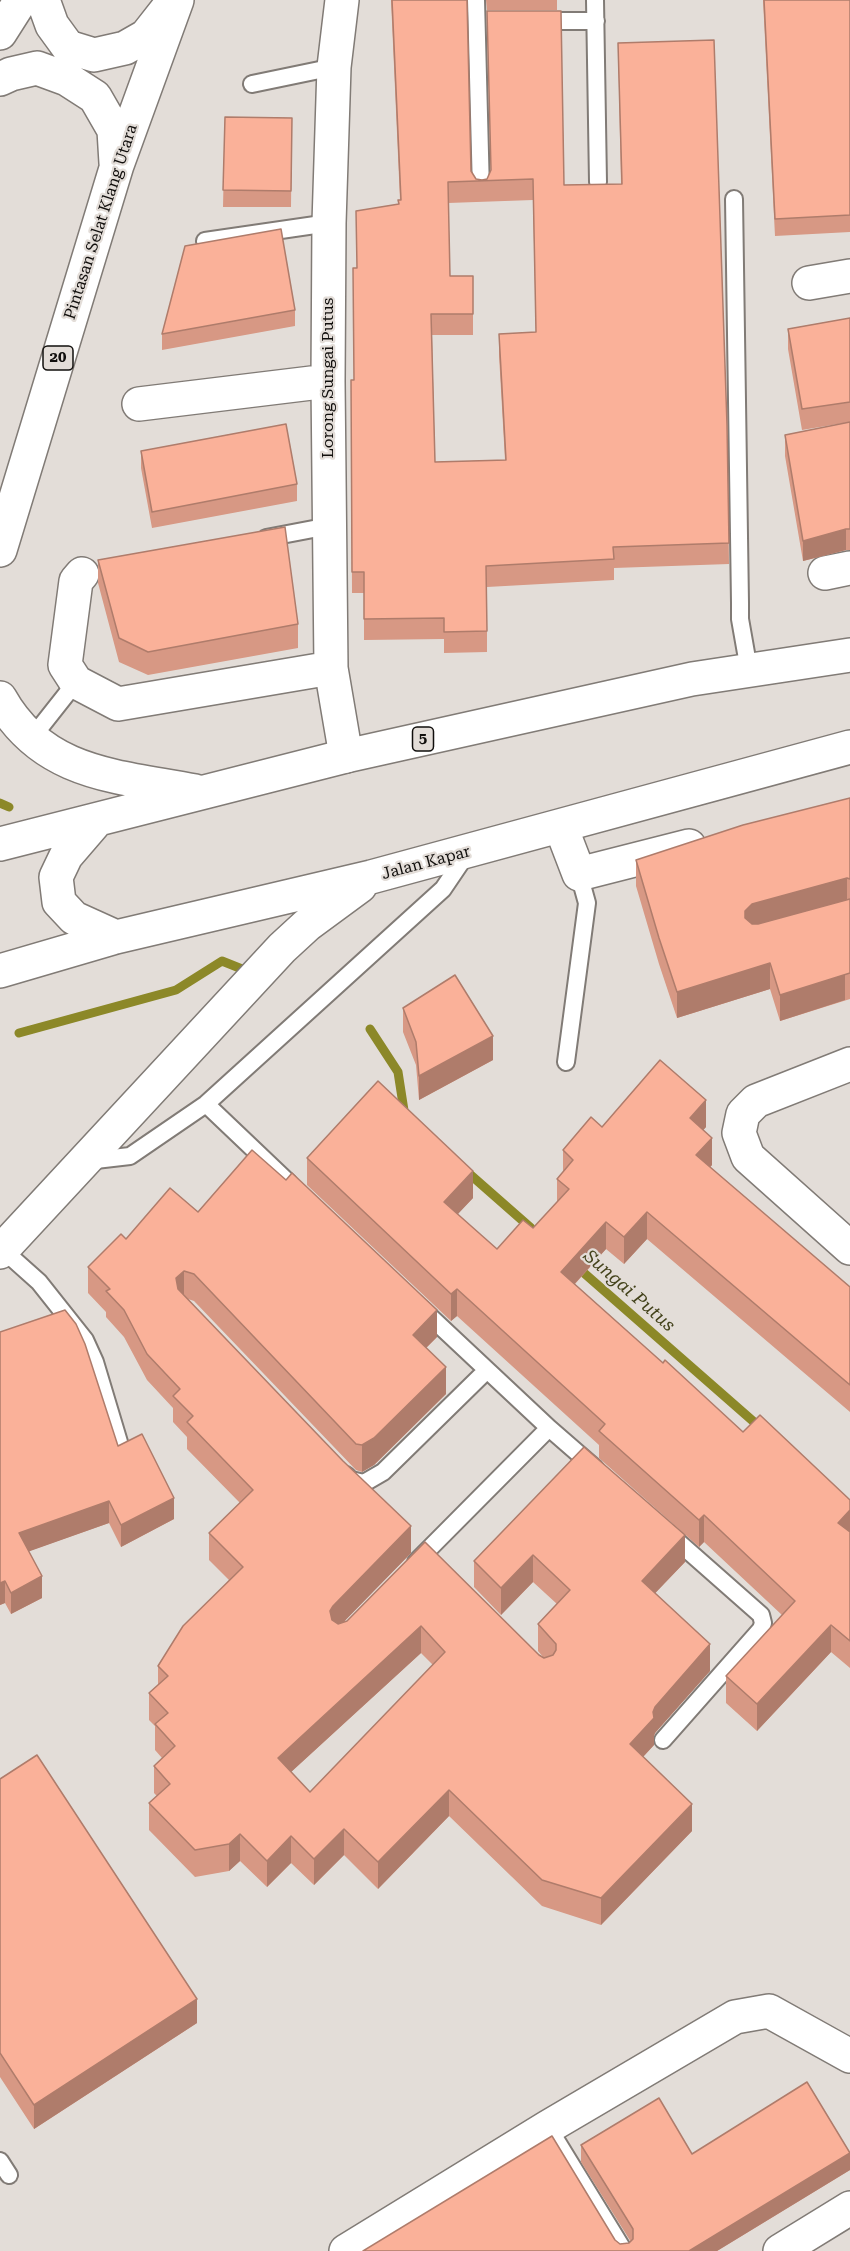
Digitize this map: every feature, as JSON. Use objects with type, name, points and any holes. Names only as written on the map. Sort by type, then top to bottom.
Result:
[{"type":"main road","points":[[0,33],[21,0]]},
{"type":"main road","points":[[43,0],[52,25],[68,47],[94,55],[125,48],[146,36],[176,0]]},
{"type":"main road","name":"Pintasan Selat Klang Utara","points":[[0,550],[117,165],[176,0]]},
{"type":"main road","name":"Lorong Sungai Putus","points":[[342,0],[334,67],[327,381],[331,669],[346,756]]},
{"type":"main road","points":[[0,79],[37,68],[68,80],[95,98],[114,130],[117,165]]},
{"type":"main road","points":[[809,284],[850,276]]},
{"type":"main road","points":[[139,404],[327,381]]},
{"type":"main road","points":[[87,572],[76,581],[65,665],[76,682],[118,704],[331,669]]},
{"type":"main road","name":"5","points":[[0,844],[346,756],[692,679],[850,655]]},
{"type":"main road","points":[[0,698],[8,712],[31,739],[56,757],[89,770],[203,793]]},
{"type":"main road","name":"Jalan Kapar","points":[[0,971],[116,937],[468,852],[850,747]]},
{"type":"main road","points":[[97,820],[66,856],[56,877],[59,902],[74,918],[116,937]]},
{"type":"main road","points":[[561,827],[579,874],[715,839]]},
{"type":"main road","points":[[1,1250],[282,948],[307,925],[371,877]]},
{"type":"main road","points":[[850,1064],[756,1101],[743,1114],[739,1133],[748,1157],[850,1248]]},
{"type":"main road","points":[[346,2251],[548,2127],[735,2017],[769,2011],[850,2056]]},
{"type":"main road","points":[[780,2251],[850,2208]]},
{"type":"lane","points":[[476,0],[483,21],[481,191]]},
{"type":"lane","points":[[595,0],[598,182]]},
{"type":"lane","points":[[525,21],[596,21]]},
{"type":"lane","points":[[252,84],[334,67]]},
{"type":"lane","points":[[734,199],[740,620],[749,670]]},
{"type":"lane","points":[[205,241],[329,223]]},
{"type":"lane","points":[[251,541],[330,526]]},
{"type":"lane","points":[[31,739],[76,682]]},
{"type":"lane","points":[[84,1161],[130,1156],[206,1104],[443,889],[468,852]]},
{"type":"lane","points":[[566,1062],[587,903],[579,874]]},
{"type":"lane","points":[[206,1104],[300,1193]]},
{"type":"lane","points":[[1,1250],[39,1282],[85,1340],[95,1362],[119,1442]]},
{"type":"lane","points":[[411,1298],[611,1483]]},
{"type":"lane","points":[[334,1462],[351,1479],[364,1483],[383,1472],[488,1370]]},
{"type":"lane","points":[[401,1578],[429,1558],[549,1428]]},
{"type":"lane","points":[[655,1522],[761,1615],[764,1623],[663,1740]]},
{"type":"lane","points":[[548,2127],[624,2251]]},
{"type":"building","points":[[392,0],[467,0],[471,171],[476,179],[482,180],[487,179],[491,170],[487,11],[561,11],[564,185],[622,184],[618,43],[714,40],[729,543],[613,547],[614,559],[486,566],[487,631],[444,632],[444,618],[364,619],[364,572],[352,572],[351,380],[354,380],[353,268],[357,268],[356,211],[399,204],[398,200],[401,200]],"holes":[[[533,179],[536,332],[499,334],[506,460],[435,462],[431,314],[473,314],[473,276],[450,276],[448,182]]]},
{"type":"building","points":[[764,0],[850,0],[850,215],[775,219]]},
{"type":"building","points":[[225,117],[292,118],[291,191],[223,190]]},
{"type":"building","points":[[281,229],[295,310],[162,334],[185,246]]},
{"type":"building","points":[[850,318],[850,402],[802,409],[788,329]]},
{"type":"building","points":[[850,422],[850,529],[803,541],[785,435]]},
{"type":"building","points":[[286,424],[297,484],[152,512],[141,451]]},
{"type":"building","points":[[285,527],[298,624],[148,652],[119,638],[98,560]]},
{"type":"building","points":[[850,798],[850,879],[752,904],[745,911],[745,918],[752,924],[758,924],[850,899],[850,973],[780,995],[770,963],[677,992],[636,860],[743,825]]},
{"type":"building","points":[[455,975],[493,1036],[419,1076],[416,1042],[403,1008]]},
{"type":"building","points":[[660,1060],[706,1100],[690,1118],[712,1138],[696,1155],[850,1287],[850,1385],[647,1212],[624,1237],[606,1222],[561,1272],[663,1363],[665,1360],[743,1432],[760,1415],[850,1500],[850,1510],[838,1523],[850,1532],[850,1641],[831,1625],[757,1704],[726,1676],[795,1601],[704,1515],[699,1520],[599,1431],[605,1424],[457,1289],[451,1294],[307,1158],[378,1081],[473,1171],[444,1202],[497,1249],[523,1220],[533,1228],[569,1189],[557,1179],[573,1160],[563,1150],[591,1117],[602,1127]]},
{"type":"building","points":[[252,1150],[286,1180],[292,1173],[437,1310],[413,1335],[446,1367],[374,1438],[362,1445],[356,1444],[194,1274],[184,1271],[176,1278],[178,1289],[343,1461],[411,1526],[333,1606],[330,1611],[332,1620],[338,1624],[347,1621],[425,1542],[539,1655],[544,1658],[553,1655],[556,1644],[538,1624],[570,1590],[533,1555],[501,1588],[474,1561],[584,1447],[685,1535],[642,1581],[710,1644],[655,1707],[654,1718],[630,1744],[692,1804],[601,1898],[542,1880],[449,1790],[378,1862],[344,1829],[314,1859],[291,1836],[267,1861],[240,1834],[229,1844],[195,1850],[149,1803],[170,1784],[154,1766],[175,1746],[155,1724],[168,1713],[149,1693],[168,1676],[158,1666],[183,1626],[243,1567],[209,1533],[253,1490],[187,1422],[193,1416],[173,1396],[180,1389],[147,1354],[124,1310],[106,1291],[110,1289],[88,1267],[121,1234],[126,1239],[170,1188],[198,1212]],"holes":[[[421,1626],[445,1652],[310,1792],[278,1758]]]},
{"type":"building","points":[[65,1310],[76,1324],[85,1344],[118,1446],[142,1434],[174,1498],[121,1525],[109,1501],[19,1533],[42,1576],[11,1593],[5,1581],[0,1583],[0,1332]]},
{"type":"building","points":[[37,1755],[197,1999],[34,2105],[0,2053],[0,1779]]},
{"type":"building","points":[[807,2082],[850,2153],[689,2251],[363,2251],[552,2136],[615,2240],[620,2244],[629,2243],[633,2239],[633,2229],[581,2145],[659,2098],[692,2154]]},
{"type":"waterway","points":[[0,803],[9,807]]},
{"type":"waterway","points":[[19,1033],[176,990],[222,961],[242,969]]},
{"type":"waterway","name":"Sungai Putus","points":[[370,1029],[398,1072],[405,1117]]},
{"type":"waterway","name":"Sungai Putus","points":[[465,1170],[531,1228]]},
{"type":"waterway","name":"Sungai Putus","points":[[576,1266],[762,1429]]}]
